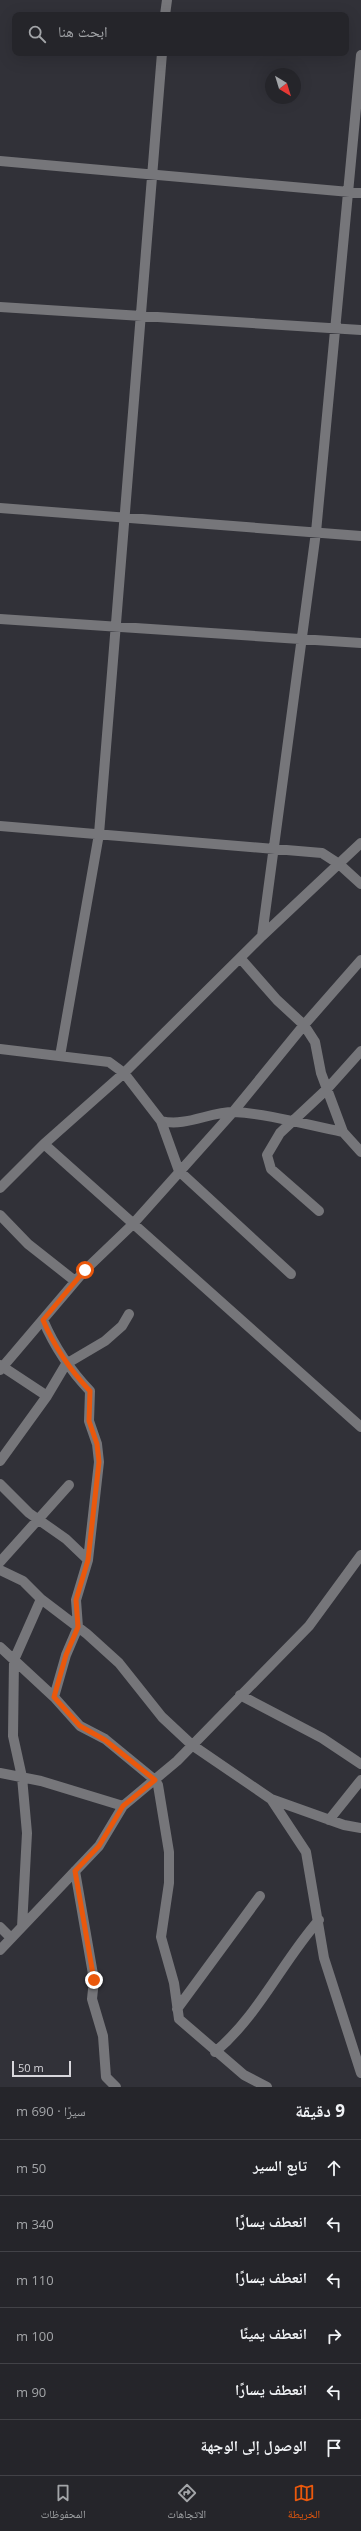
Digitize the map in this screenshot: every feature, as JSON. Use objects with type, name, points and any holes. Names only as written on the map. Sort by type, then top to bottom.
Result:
[{"type":"street","points":[[165,12],[167,0]]},
{"type":"street","points":[[262,936],[316,532],[361,55]]},
{"type":"street","points":[[60,1056],[99,834],[162,56]]},
{"type":"street","points":[[0,161],[361,193]]},
{"type":"street","points":[[0,307],[361,330]]},
{"type":"street","points":[[0,508],[361,536]]},
{"type":"street","points":[[0,619],[361,643]]},
{"type":"street","points":[[0,826],[322,853],[340,864],[361,884]]},
{"type":"street","points":[[0,1188],[44,1144],[124,1073],[262,936],[361,843]]},
{"type":"street","points":[[240,959],[304,1025],[315,1042],[321,1073],[343,1132],[361,1152]]},
{"type":"street","points":[[47,1396],[1,1367],[75,1281],[132,1225],[233,1112],[304,1025],[361,960]]},
{"type":"street","points":[[0,1049],[109,1062],[124,1073],[161,1121],[179,1171],[290,1274]]},
{"type":"street","points":[[319,1211],[271,1169],[267,1155],[280,1133],[327,1089],[361,1051]]},
{"type":"street","points":[[161,1121],[171,1123],[193,1121],[233,1112],[343,1132]]},
{"type":"street","points":[[44,1144],[132,1225],[278,1350],[361,1427]]},
{"type":"street","points":[[0,1215],[28,1244],[75,1281]]},
{"type":"street","points":[[0,1461],[47,1396],[66,1364],[105,1341],[122,1326],[128,1314]]},
{"type":"street","points":[[43,1320],[53,1344],[66,1364],[90,1391],[89,1421],[97,1444],[99,1462],[88,1560],[76,1600],[78,1627],[66,1655],[54,1697]]},
{"type":"street","points":[[0,1484],[39,1520],[66,1539],[88,1560]]},
{"type":"street","points":[[0,1562],[69,1485]]},
{"type":"street","points":[[0,1950],[99,1846],[123,1806],[155,1780],[192,1745],[308,1626],[361,1555]]},
{"type":"street","points":[[0,1570],[23,1581],[41,1599],[78,1627],[118,1663],[162,1716],[192,1745],[271,1799],[329,1820],[361,1828]]},
{"type":"street","points":[[22,1927],[27,1833],[22,1777],[13,1736],[14,1660],[41,1599]]},
{"type":"street","points":[[0,1647],[54,1697],[80,1726],[105,1740],[155,1780],[158,1785],[169,1852],[169,1883],[161,1937],[174,1983],[179,2019],[215,2052],[244,2075],[267,2087]]},
{"type":"street","points":[[240,1695],[322,1738],[361,1764]]},
{"type":"street","points":[[0,1773],[22,1777],[123,1806]]},
{"type":"street","points":[[329,1820],[361,1780]]},
{"type":"street","points":[[271,1799],[306,1852],[319,1920],[324,1958],[361,2073]]},
{"type":"street","points":[[75,1871],[94,1980],[92,1999],[103,2036],[106,2077],[116,2087]]},
{"type":"street","points":[[177,2009],[260,1896]]},
{"type":"street","points":[[215,2052],[234,2036],[257,2006],[302,1940],[319,1920]]},
{"type":"street","points":[[0,1927],[11,1938]]},
{"type":"route","points":[[85,1270],[43,1320],[53,1344],[66,1364],[90,1391],[89,1421],[97,1444],[99,1462],[88,1560],[76,1600],[78,1627],[66,1655],[65,1667],[54,1697],[80,1726],[105,1740],[155,1780],[123,1806],[99,1846],[75,1871],[94,1980]]}]
